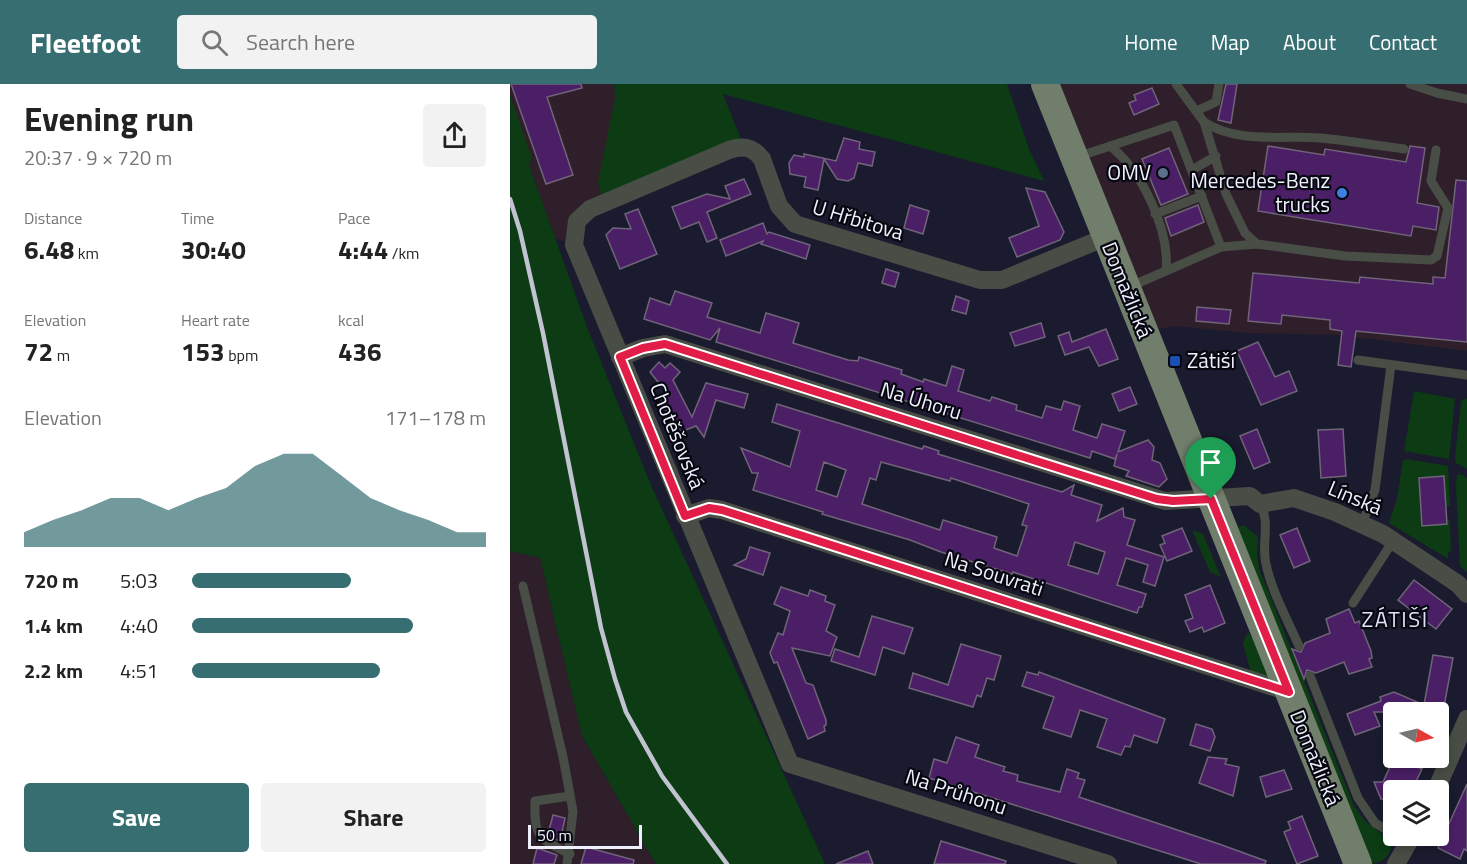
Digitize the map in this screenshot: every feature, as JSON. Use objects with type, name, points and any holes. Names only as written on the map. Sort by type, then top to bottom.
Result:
[{"type":"main road","name":"Domažlická","points":[[1045,84],[1211,499],[1300,684],[1358,864]]},
{"type":"street","name":"U Hřbitova","points":[[577,221],[582,214],[603,201],[729,150],[744,147],[757,153],[762,159],[778,206],[795,224],[980,280],[1002,280],[1106,237]]},
{"type":"street","name":"Chotěšovská","points":[[577,221],[574,245],[790,764]]},
{"type":"street","name":"Na Úhoru","points":[[620,357],[643,348],[665,344],[1157,499],[1173,501],[1211,499]]},
{"type":"street","name":"Línská","points":[[1211,499],[1250,496],[1260,504],[1294,498],[1362,524],[1393,540],[1458,584],[1467,594]]},
{"type":"street","name":"Na Souvrati","points":[[685,516],[709,508],[722,510],[1300,684]]},
{"type":"street","points":[[1440,780],[1466,722]]},
{"type":"street","name":"Na Průhonu","points":[[790,764],[1108,864]]},
{"type":"street","points":[[1396,864],[1401,846]]},
{"type":"lane","points":[[1176,84],[1204,122],[1226,194],[1245,233],[1257,244]]},
{"type":"lane","points":[[1196,111],[1216,102],[1219,84]]},
{"type":"lane","points":[[1410,84],[1437,93],[1467,99]]},
{"type":"lane","points":[[1204,122],[1218,131],[1244,136],[1319,138],[1404,149]]},
{"type":"lane","points":[[1074,158],[1174,125],[1221,247]]},
{"type":"lane","points":[[1110,146],[1130,165],[1155,214],[1166,242],[1166,271]]},
{"type":"lane","points":[[1126,288],[1221,247],[1257,244],[1346,256],[1431,260],[1437,256],[1448,208],[1431,181],[1436,150]]},
{"type":"lane","points":[[1192,170],[1203,166],[1216,156]]},
{"type":"lane","points":[[1155,214],[1202,196]]},
{"type":"lane","points":[[1358,360],[1467,375]]},
{"type":"lane","points":[[1362,524],[1375,490],[1391,365]]},
{"type":"lane","points":[[1260,504],[1266,520],[1264,548],[1268,573],[1299,646]]},
{"type":"lane","points":[[1353,603],[1393,540]]},
{"type":"lane","points":[[523,586],[573,811],[570,854],[567,864]]},
{"type":"lane","points":[[1300,684],[1358,798],[1375,823],[1383,827]]},
{"type":"lane","points":[[570,796],[535,801],[534,826],[542,840],[570,854]]},
{"type":"shaded area","points":[[510,84],[614,84],[615,98],[603,201],[590,209],[574,245],[555,238],[529,165],[510,95]]},
{"type":"shaded area","points":[[1057,84],[1467,84],[1467,351],[1337,335],[1246,333],[1177,326],[1157,329]]},
{"type":"shaded area","points":[[510,551],[540,558],[582,736],[656,864],[510,864]]},
{"type":"green space","points":[[614,84],[1007,84],[1029,149],[1044,181],[723,94],[744,147],[603,201],[598,183],[615,98]]},
{"type":"green space","points":[[510,95],[532,158],[529,165],[587,327],[650,483],[825,864],[656,864],[582,736],[540,558],[510,551]]},
{"type":"green space","points":[[1414,391],[1455,399],[1449,459],[1404,451]]},
{"type":"green space","points":[[1464,398],[1467,399],[1467,469],[1456,463],[1455,456],[1461,402]]},
{"type":"green space","points":[[1403,460],[1448,466],[1450,506],[1446,506],[1444,477],[1420,478],[1422,526],[1447,524],[1447,520],[1450,519],[1451,551],[1448,552],[1448,559],[1389,523],[1397,499]]},
{"type":"green space","points":[[1462,474],[1467,478],[1467,572],[1460,566],[1456,487],[1457,475]]},
{"type":"green space","points":[[1244,525],[1258,537],[1257,556],[1260,571],[1354,806],[1365,821],[1383,835],[1383,846],[1391,846],[1388,855],[1377,863],[1368,864],[1234,529]]},
{"type":"green space","points":[[1192,530],[1203,534],[1221,577],[1210,572]]},
{"type":"green space","points":[[1248,632],[1268,663],[1267,677],[1252,677],[1243,643]]},
{"type":"building","points":[[511,84],[581,84],[582,88],[547,97],[573,175],[546,184]]},
{"type":"building","points":[[1226,84],[1237,84],[1231,123],[1218,120]]},
{"type":"building","points":[[1152,88],[1159,104],[1134,115],[1129,103],[1136,100],[1134,95]]},
{"type":"building","points":[[844,138],[860,142],[859,149],[875,152],[872,166],[858,163],[854,178],[848,181],[837,179],[824,159],[818,190],[804,187],[806,177],[790,174],[789,163],[794,155],[804,157],[804,154],[836,161]]},
{"type":"building","points":[[1268,146],[1324,155],[1325,149],[1406,162],[1410,146],[1425,148],[1417,203],[1439,207],[1436,230],[1413,226],[1411,236],[1258,211]]},
{"type":"building","name":"OMV","points":[[1169,148],[1188,194],[1161,205],[1142,159]]},
{"type":"building","points":[[744,179],[751,194],[707,212],[717,238],[707,242],[699,222],[681,229],[672,207],[707,194],[730,199],[725,186]]},
{"type":"building","points":[[1456,180],[1467,181],[1467,342],[1356,331],[1351,367],[1338,365],[1342,331],[1330,329],[1330,320],[1282,315],[1281,324],[1248,321],[1253,273],[1359,283],[1360,277],[1433,284],[1433,277],[1445,278]]},
{"type":"building","points":[[1026,188],[1045,192],[1064,232],[1060,240],[1017,257],[1009,238],[1039,226]]},
{"type":"building","points":[[910,205],[929,211],[923,234],[904,228]]},
{"type":"building","points":[[1198,205],[1204,222],[1171,236],[1165,218]]},
{"type":"building","points":[[638,209],[657,254],[620,269],[606,235],[613,228],[631,229],[625,214]]},
{"type":"building","points":[[763,223],[767,234],[769,232],[810,245],[806,259],[761,244],[763,241],[726,256],[720,240]]},
{"type":"building","points":[[886,269],[899,273],[895,287],[882,283]]},
{"type":"building","points":[[675,291],[712,303],[707,317],[760,333],[766,313],[799,323],[793,343],[848,360],[858,361],[859,357],[902,370],[901,374],[923,382],[924,379],[946,386],[952,366],[964,370],[958,391],[990,401],[992,397],[1017,405],[1016,410],[1042,418],[1046,406],[1061,410],[1064,401],[1080,406],[1073,430],[1097,438],[1102,424],[1125,431],[1118,452],[1148,440],[1154,447],[1152,460],[1160,463],[1167,479],[1159,487],[1126,476],[1129,471],[1114,466],[1117,454],[1115,459],[1092,451],[1090,458],[716,342],[720,328],[710,340],[644,319],[650,298],[670,305]]},
{"type":"building","points":[[956,296],[969,301],[966,314],[952,310]]},
{"type":"building","points":[[1197,307],[1231,310],[1229,324],[1196,321]]},
{"type":"building","points":[[1041,323],[1045,337],[1015,346],[1010,333]]},
{"type":"building","points":[[1106,329],[1118,359],[1099,366],[1089,347],[1065,355],[1058,336],[1069,332],[1072,342]]},
{"type":"building","points":[[1258,342],[1275,377],[1289,371],[1297,391],[1261,405],[1237,351]]},
{"type":"building","points":[[659,362],[665,368],[670,363],[680,372],[673,380],[692,417],[706,383],[748,394],[744,408],[716,400],[704,437],[696,426],[675,434],[660,395],[666,392],[650,372]]},
{"type":"building","points":[[1130,387],[1137,404],[1119,411],[1112,394]]},
{"type":"building","points":[[777,404],[922,449],[924,446],[939,451],[938,454],[1062,492],[1074,485],[1071,495],[1102,505],[1097,521],[1123,508],[1124,517],[1135,520],[1127,545],[1164,557],[1155,586],[1143,582],[1148,565],[1126,558],[1117,585],[1146,594],[1142,607],[1139,607],[1137,613],[1013,572],[1012,574],[822,514],[823,512],[753,490],[758,473],[752,473],[741,448],[790,467],[800,431],[772,422]],"holes":[[[824,462],[846,470],[837,497],[816,490]],[[881,462],[950,481],[951,478],[1029,504],[1022,525],[1027,526],[1017,556],[994,548],[997,537],[943,520],[940,530],[862,504],[870,478],[876,480]],[[1075,542],[1105,552],[1098,574],[1068,565]]]},
{"type":"building","points":[[1257,429],[1270,462],[1254,469],[1240,436]]},
{"type":"building","points":[[1343,429],[1346,476],[1321,478],[1318,430]]},
{"type":"building","points":[[1444,476],[1447,524],[1422,526],[1419,478]]},
{"type":"building","points":[[1182,528],[1192,551],[1167,561],[1160,545],[1165,543],[1162,536]]},
{"type":"building","points":[[1297,528],[1310,561],[1294,568],[1280,535]]},
{"type":"building","points":[[750,547],[770,553],[763,575],[734,565],[746,559]]},
{"type":"building","points":[[1414,580],[1452,609],[1436,629],[1398,600]]},
{"type":"building","points":[[1210,585],[1225,623],[1204,632],[1202,627],[1190,632],[1185,621],[1193,618],[1185,595]]},
{"type":"building","points":[[781,587],[808,596],[810,590],[826,596],[825,601],[835,605],[826,631],[837,637],[830,656],[792,648],[806,683],[813,685],[826,720],[825,731],[808,739],[777,662],[774,663],[770,653],[778,633],[783,635],[790,611],[774,604]]},
{"type":"building","points":[[1349,609],[1355,623],[1359,621],[1371,651],[1372,658],[1369,659],[1372,667],[1349,674],[1344,662],[1316,673],[1307,670],[1304,679],[1292,649],[1301,652],[1305,643],[1330,633],[1326,619]]},
{"type":"building","points":[[872,616],[913,628],[904,654],[883,647],[875,675],[831,661],[835,649],[859,657]]},
{"type":"building","points":[[961,644],[1001,656],[994,680],[987,678],[981,697],[977,695],[973,707],[909,688],[913,673],[948,685]]},
{"type":"building","points":[[1433,655],[1453,658],[1445,702],[1425,702]]},
{"type":"building","points":[[1027,672],[1038,675],[1039,672],[1165,719],[1157,743],[1134,735],[1130,747],[1125,746],[1121,755],[1097,747],[1107,719],[1080,710],[1071,737],[1043,728],[1054,697],[1022,686]]},
{"type":"building","points":[[1394,692],[1417,702],[1383,702],[1383,712],[1374,712],[1380,726],[1355,735],[1347,714],[1381,701],[1380,697]]},
{"type":"building","points":[[1196,724],[1212,729],[1215,737],[1210,751],[1190,745]]},
{"type":"building","points":[[956,737],[979,745],[975,757],[1005,767],[1003,771],[1018,775],[1017,781],[1060,792],[1067,769],[1079,773],[1077,778],[1085,780],[1079,797],[1219,844],[1266,861],[1265,864],[1201,864],[929,778],[934,759],[947,763]]},
{"type":"building","points":[[1208,757],[1227,759],[1225,764],[1239,767],[1233,796],[1199,783]]},
{"type":"building","points":[[1389,768],[1422,769],[1417,780],[1384,780]]},
{"type":"building","points":[[1284,770],[1292,789],[1266,797],[1260,777]]},
{"type":"building","points":[[1374,782],[1383,782],[1383,799],[1381,799]]},
{"type":"building","points":[[1467,784],[1467,851],[1464,849],[1460,859],[1438,848],[1439,846],[1449,846],[1449,824]]},
{"type":"building","points":[[553,815],[565,818],[560,842],[548,834]]},
{"type":"building","points":[[1302,816],[1318,856],[1297,864],[1284,832],[1291,829],[1288,822]]},
{"type":"building","points":[[941,841],[1006,861],[1005,864],[934,864]]},
{"type":"building","points":[[586,847],[634,860],[633,864],[581,864]]},
{"type":"building","points":[[537,848],[557,855],[554,864],[533,864]]},
{"type":"building","points":[[868,851],[873,864],[836,864]]},
{"type":"railway","points":[[510,199],[520,231],[543,333],[601,628],[615,679],[626,712],[662,776],[727,864]]},
{"type":"place","name":"OMV","points":[[1163,173]]},
{"type":"place","name":"Mercedes-Benz trucks","points":[[1342,193]]},
{"type":"place","name":"Zátiší","points":[[1175,361]]},
{"type":"district","name":"ZÁTIŠÍ","points":[[1395,619]]},
{"type":"route","points":[[665,344],[1157,499],[1173,501],[1211,499],[1289,692],[722,510],[709,508],[685,516],[620,357],[643,348],[665,344]]}]
